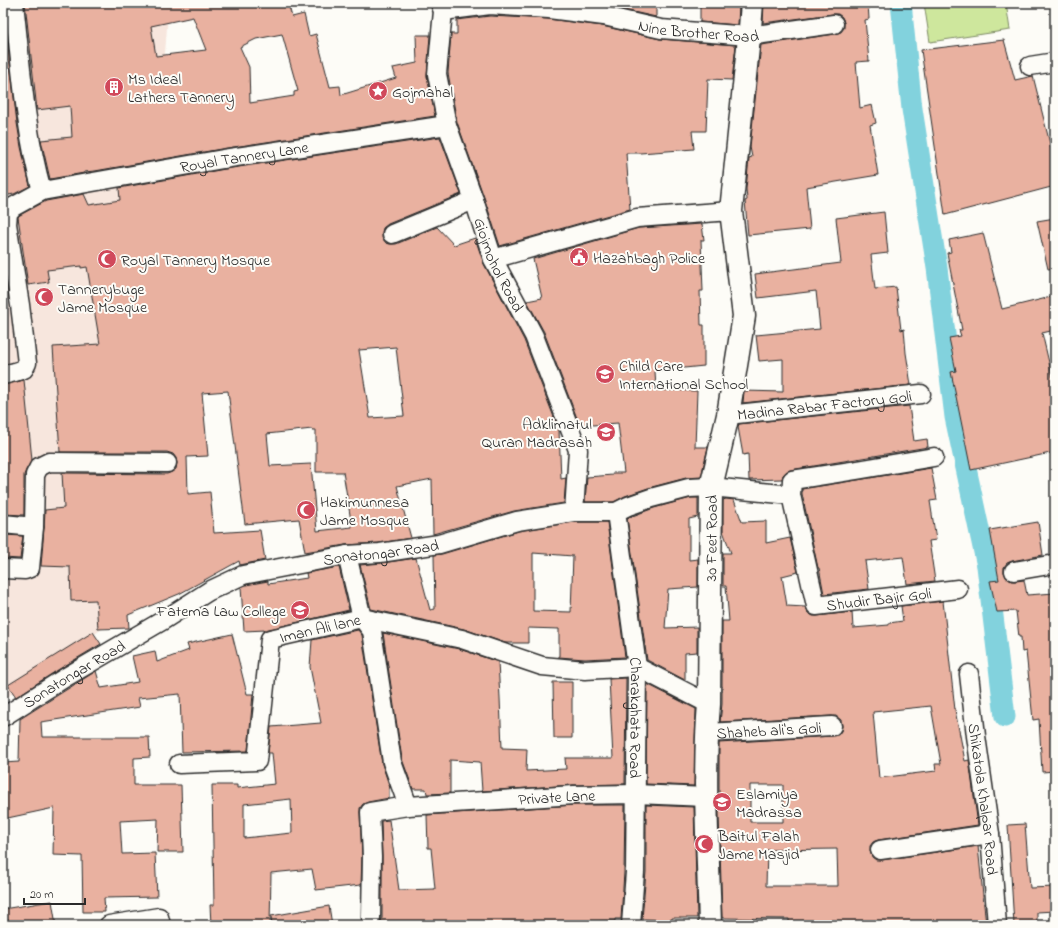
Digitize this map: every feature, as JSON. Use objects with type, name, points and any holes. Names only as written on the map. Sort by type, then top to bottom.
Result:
[{"type":"street","points":[[3,5],[13,3],[27,118],[37,174],[42,192]]},
{"type":"street","points":[[749,36],[752,3]]},
{"type":"street","name":"Nine Brother Road","points":[[442,7],[490,5],[549,9],[604,16],[660,29],[749,36],[834,24]]},
{"type":"street","name":"Giojmohol Road","points":[[442,7],[437,74],[447,125],[493,258],[534,336],[578,450],[574,512]]},
{"type":"street","name":"30 Feet Road","points":[[710,925],[706,797],[709,704],[711,487],[728,415],[744,316],[731,211],[738,156],[749,36]]},
{"type":"street","points":[[1030,66],[1055,62]]},
{"type":"street","name":"Royal Tannery Lane","points":[[3,375],[24,369],[27,364],[20,305],[7,224],[8,213],[13,207],[42,192],[223,159],[447,125]]},
{"type":"street","points":[[392,234],[474,200]]},
{"type":"street","points":[[493,258],[636,218],[731,211]]},
{"type":"street","name":"Madina Rabar Factory Goli","points":[[728,415],[921,394]]},
{"type":"street","points":[[791,495],[792,480],[934,457]]},
{"type":"street","points":[[3,569],[25,570],[30,568],[34,527],[35,474],[39,467],[49,462],[167,463]]},
{"type":"street","name":"Sonatongar Road","points":[[3,717],[66,677],[162,621],[209,591],[243,575],[347,555],[380,553],[439,544],[516,521],[574,512],[616,512],[651,498],[689,488],[711,487],[791,495]]},
{"type":"street","name":"Shudir Bajir Goli","points":[[791,495],[816,606],[958,589]]},
{"type":"street","name":"Charakghata Road","points":[[616,512],[637,667],[635,872],[630,925]]},
{"type":"street","points":[[3,524],[34,527]]},
{"type":"street","points":[[347,555],[362,618],[372,631],[392,762],[408,806]]},
{"type":"street","points":[[1014,571],[1055,564]]},
{"type":"street","name":"Iman Ali lane","points":[[179,764],[257,761],[270,639],[362,618],[462,639],[542,666],[585,670],[637,667]]},
{"type":"street","points":[[637,667],[709,704]]},
{"type":"street","name":"Shikatola Khalpar Road","points":[[969,674],[990,834],[997,925]]},
{"type":"street","name":"Shaheb ali's Goli","points":[[707,732],[832,726]]},
{"type":"street","name":"Private Lane","points":[[371,918],[372,857],[370,812],[408,806],[574,795],[636,794],[706,797]]},
{"type":"street","points":[[880,850],[990,834]]},
{"type":"street","points":[[109,925],[159,917],[161,925]]},
{"type":"shaded area","points":[[3,3],[169,3],[120,616],[3,700]]},
{"type":"green space","points":[[924,3],[1006,3],[1010,30],[930,42]]},
{"type":"building","points":[[25,3],[102,3],[103,6],[125,3],[288,3],[292,17],[304,14],[309,36],[316,34],[330,87],[340,86],[341,95],[396,78],[393,68],[417,63],[416,35],[430,35],[427,76],[435,116],[221,149],[50,179],[41,140],[72,137],[70,106],[37,110]],"holes":[[[193,17],[206,50],[156,56],[151,26]],[[282,34],[298,91],[294,92],[294,96],[250,103],[249,67],[240,47],[256,39]]]},
{"type":"building","points":[[585,3],[638,3],[656,5],[656,17],[606,6]]},
{"type":"building","points":[[700,3],[739,3],[738,25],[700,22]]},
{"type":"building","points":[[764,3],[868,3],[869,19],[865,20],[869,61],[856,62],[860,108],[872,105],[876,123],[870,125],[878,175],[806,187],[810,229],[748,235],[745,201],[747,200],[746,189],[749,158],[752,157],[750,147],[761,45],[835,34],[841,32],[844,28],[842,17],[838,14],[763,23]]},
{"type":"building","points":[[3,13],[17,123],[30,186],[14,194],[3,196]]},
{"type":"building","points":[[490,16],[548,19],[602,26],[660,39],[736,45],[732,80],[708,79],[706,131],[692,131],[694,149],[626,153],[630,209],[500,246],[457,122],[448,73],[451,34],[457,34],[457,20]]},
{"type":"building","points":[[1004,40],[1015,80],[1033,76],[1052,152],[1055,152],[1055,186],[945,215],[921,50]]},
{"type":"building","points":[[440,137],[461,194],[388,224],[383,228],[382,238],[386,243],[396,244],[437,227],[454,245],[475,238],[484,264],[524,340],[559,430],[561,479],[566,478],[564,503],[514,511],[433,534],[432,479],[397,486],[411,538],[379,543],[345,545],[305,552],[299,519],[245,524],[228,391],[202,393],[208,456],[187,457],[188,494],[210,492],[214,533],[260,530],[265,560],[240,565],[239,561],[179,594],[128,615],[129,628],[98,629],[96,600],[71,601],[70,567],[41,566],[45,510],[64,508],[62,473],[167,474],[176,469],[177,463],[173,454],[167,452],[60,452],[53,347],[100,344],[87,267],[81,268],[81,266],[47,270],[49,282],[28,285],[18,217],[46,201],[84,194],[89,205],[120,200],[119,188],[225,169]],"holes":[[[396,347],[404,416],[370,418],[359,350]],[[312,429],[316,430],[316,472],[343,472],[352,527],[317,531],[311,464],[270,466],[267,434]]]},
{"type":"building","points":[[884,212],[888,253],[871,255],[875,289],[896,287],[901,330],[904,329],[911,385],[743,403],[744,391],[783,392],[783,359],[759,361],[756,335],[820,329],[816,291],[758,298],[755,274],[841,263],[836,218]]},
{"type":"building","points":[[1055,218],[1055,268],[1048,269],[1037,221]]},
{"type":"building","points":[[702,224],[704,240],[701,240],[703,291],[700,291],[701,325],[704,325],[704,366],[655,371],[656,390],[697,391],[695,447],[708,447],[701,477],[686,478],[648,488],[625,496],[614,502],[585,502],[587,477],[624,473],[618,423],[580,426],[544,332],[527,301],[542,298],[533,259],[639,228]]},
{"type":"building","points":[[983,233],[1002,309],[1055,296],[1055,330],[1042,333],[1055,388],[1055,452],[971,470],[951,372],[956,371],[949,338],[961,336],[959,330],[962,330],[947,253],[951,252],[949,240]]},
{"type":"building","points":[[24,380],[32,460],[24,475],[24,515],[3,514],[3,385]]},
{"type":"building","points":[[909,406],[914,441],[927,439],[928,447],[790,470],[783,475],[782,479],[749,480],[748,454],[743,455],[738,427],[739,424]]},
{"type":"building","points":[[931,468],[937,500],[930,501],[936,540],[929,541],[935,581],[907,584],[903,557],[865,561],[869,589],[824,594],[802,489]]},
{"type":"building","points":[[691,498],[698,498],[698,517],[689,519],[689,560],[698,559],[698,587],[668,589],[665,628],[697,627],[697,652],[685,653],[685,680],[647,660],[627,518],[654,508]]},
{"type":"building","points":[[723,500],[734,500],[742,522],[766,521],[766,543],[790,538],[798,572],[782,576],[787,606],[805,607],[808,613],[813,616],[852,612],[853,628],[889,625],[889,623],[903,621],[901,606],[943,601],[955,710],[965,761],[969,760],[978,825],[878,840],[873,842],[870,846],[870,851],[872,857],[876,860],[882,860],[978,846],[986,925],[789,925],[789,919],[722,918],[719,814],[719,743],[833,736],[838,735],[842,726],[841,720],[836,716],[720,722],[722,704],[722,621],[729,621],[726,586],[723,586],[723,553],[731,553],[723,531]],"holes":[[[931,706],[941,764],[935,764],[936,771],[879,778],[873,712]],[[750,785],[783,785],[783,822],[750,822]],[[837,849],[838,886],[766,886],[767,850]]]},
{"type":"building","points":[[575,522],[607,522],[625,657],[585,659],[559,657],[559,629],[528,628],[528,643],[505,643],[464,629],[371,609],[360,565],[416,558],[430,610],[435,609],[434,555],[442,554],[519,531]],"holes":[[[533,553],[573,556],[571,612],[533,611]]]},
{"type":"building","points":[[1038,522],[1043,555],[1007,563],[1004,567],[1004,572],[1006,577],[1011,581],[1024,580],[1027,595],[1055,593],[1055,771],[1042,772],[1039,719],[1033,720],[1026,651],[1022,652],[1016,611],[997,612],[990,581],[999,580],[990,530]]},
{"type":"building","points":[[3,535],[23,536],[20,559],[3,558]]},
{"type":"building","points":[[339,567],[349,610],[266,630],[244,631],[241,587],[268,581],[268,584],[307,578],[306,573]]},
{"type":"building","points":[[358,630],[362,635],[382,764],[390,788],[389,798],[368,802],[363,804],[360,808],[362,857],[361,885],[316,890],[312,869],[271,873],[270,925],[211,925],[210,905],[214,905],[212,785],[237,785],[237,788],[275,784],[272,753],[268,753],[271,727],[321,723],[310,667],[312,640]],"holes":[[[291,799],[292,833],[244,838],[244,804]]]},
{"type":"building","points":[[93,632],[101,644],[16,697],[8,685]]},
{"type":"building","points":[[383,633],[459,649],[498,662],[502,748],[527,749],[526,771],[566,769],[565,758],[613,758],[609,679],[626,678],[625,784],[573,785],[482,791],[480,762],[450,760],[450,793],[427,794],[426,789],[413,789],[402,759]]},
{"type":"building","points":[[232,634],[247,694],[253,694],[248,751],[182,752],[180,694],[138,698],[140,707],[41,722],[42,737],[149,737],[150,757],[134,758],[134,785],[181,785],[183,852],[157,852],[158,819],[120,821],[122,854],[155,853],[157,897],[104,898],[105,912],[83,912],[82,856],[53,855],[54,808],[3,819],[3,763],[19,762],[20,719],[96,671],[101,688],[138,682],[132,656],[155,651],[157,662],[189,650],[187,644]]},
{"type":"building","points":[[553,682],[572,682],[572,738],[554,738]]},
{"type":"building","points":[[647,684],[696,709],[694,786],[646,784]]},
{"type":"building","points":[[574,805],[625,805],[624,872],[621,919],[615,919],[615,921],[581,922],[581,925],[380,925],[382,918],[381,821],[389,820],[399,890],[435,889],[431,848],[428,848],[427,815]]},
{"type":"building","points":[[646,805],[694,807],[697,918],[672,918],[672,920],[642,919],[646,872]]},
{"type":"building","points":[[1025,824],[1030,888],[1055,887],[1055,911],[1037,912],[1037,925],[1014,925],[1008,825]]},
{"type":"building","points":[[52,901],[56,925],[3,925],[3,909]]},
{"type":"building","points":[[329,906],[332,925],[272,925],[271,916]]},
{"type":"waterway","points":[[901,3],[912,109],[937,268],[955,417],[987,566],[1005,717]]},
{"type":"place","name":"Ms Ideal Lathers Tannery","points":[[114,87]]},
{"type":"place","name":"Gojmahal","points":[[378,91]]},
{"type":"place","name":"Hazahbagh Police","points":[[579,257]]},
{"type":"place","name":"Royal Tannery Mosque","points":[[107,259]]},
{"type":"place","name":"Tannerybuge Jame Mosque","points":[[44,297]]},
{"type":"place","name":"Child Care International School","points":[[605,374]]},
{"type":"place","name":"Adklimatul Quran Madrasah","points":[[606,432]]},
{"type":"place","name":"Hakimunnesa Jame Mosque","points":[[306,510]]},
{"type":"place","name":"Fatema Law College","points":[[300,610]]},
{"type":"place","name":"Eslamiya Madrassa","points":[[722,802]]},
{"type":"place","name":"Baitul Falah Jame Masjid","points":[[704,844]]}]
